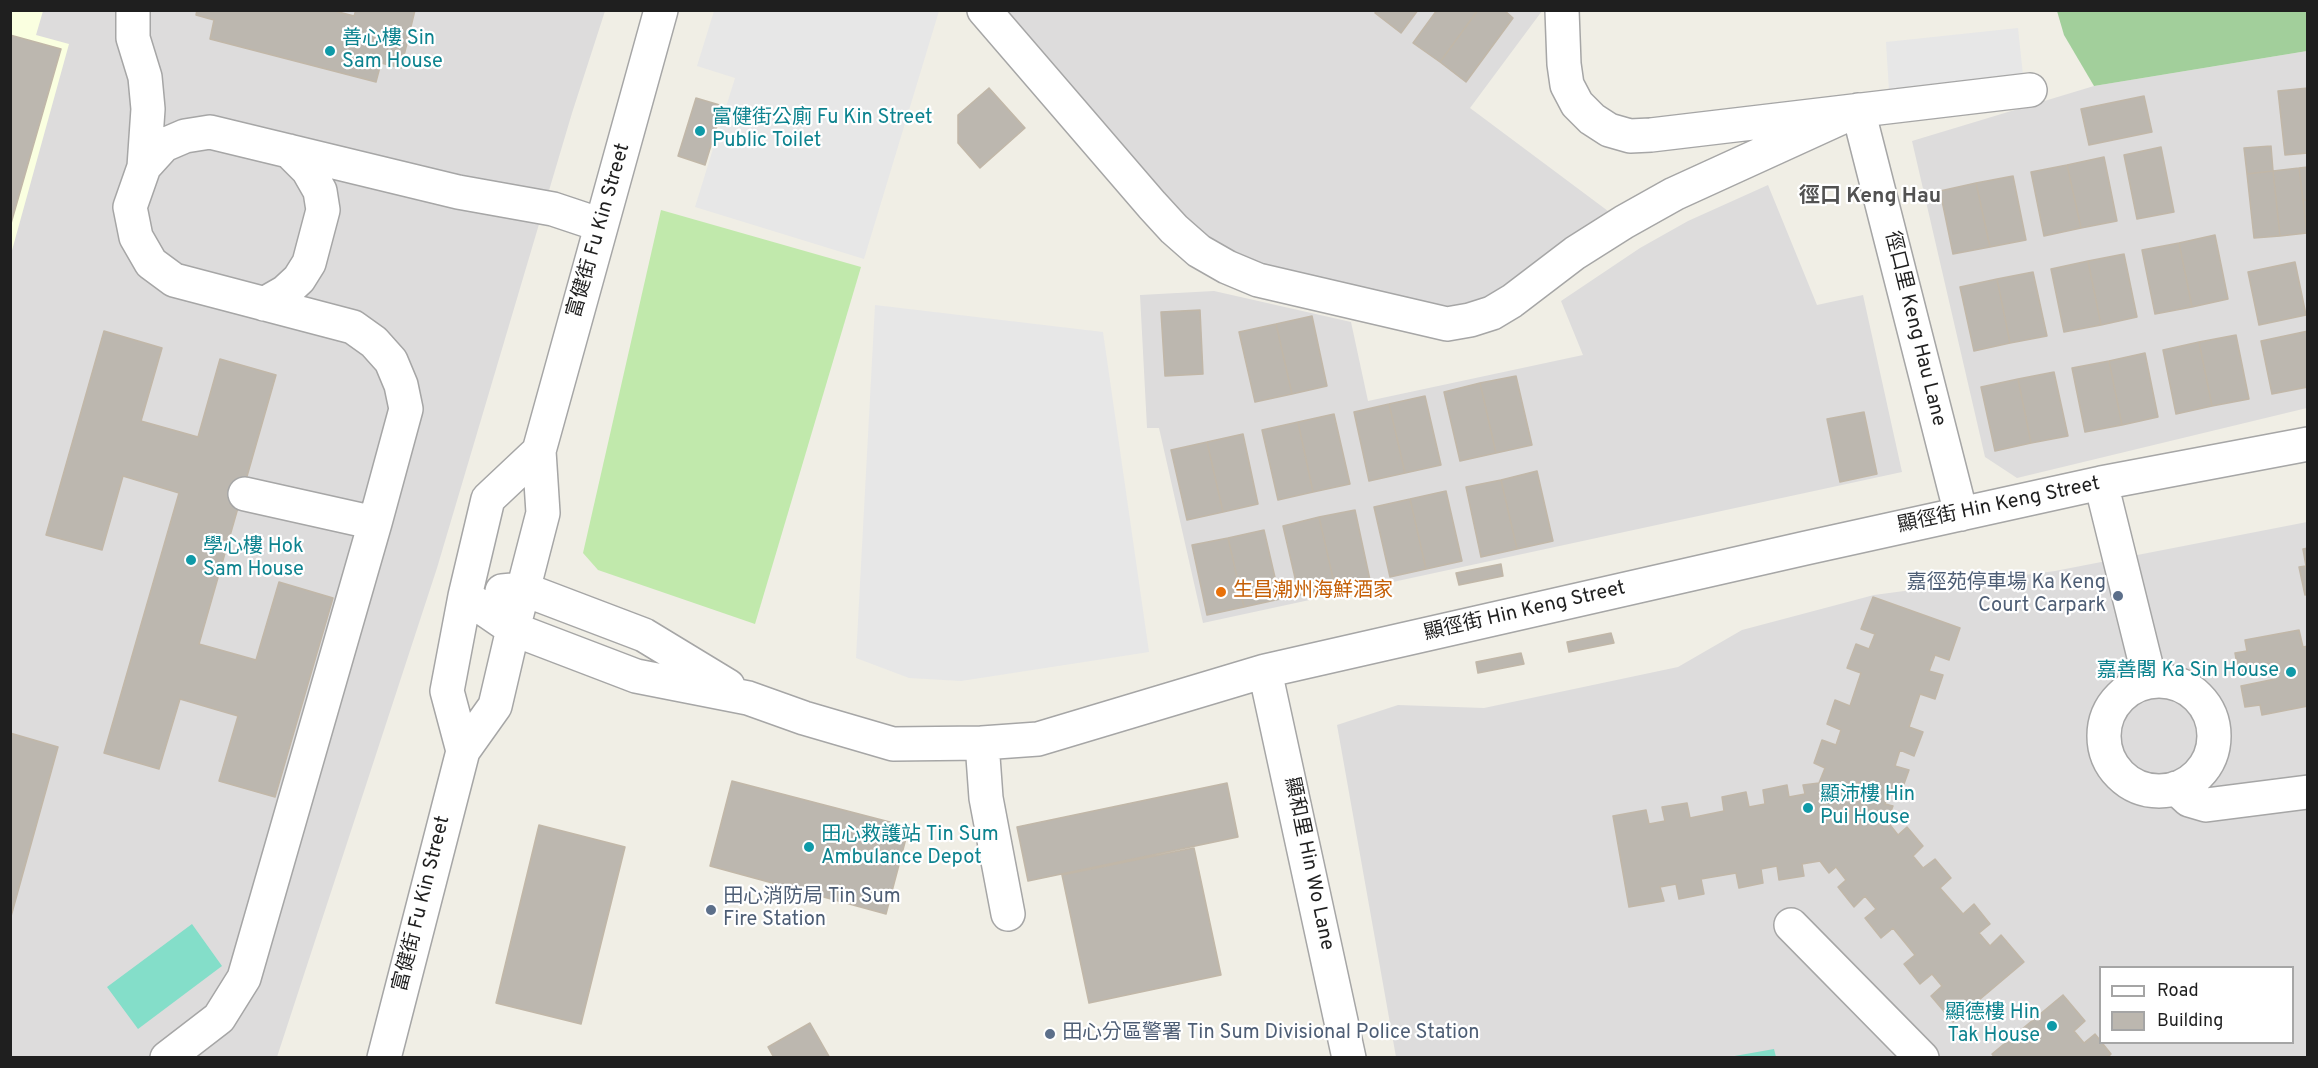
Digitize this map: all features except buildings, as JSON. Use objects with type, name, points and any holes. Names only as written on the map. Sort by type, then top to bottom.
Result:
[{"type":"street","points":[[133,10],[133,38],[144,77],[148,109],[144,167],[130,207],[136,237],[151,263],[174,280],[353,327],[374,342],[391,362],[401,384],[406,410],[244,978],[219,1018],[166,1058]]},
{"type":"street","name":"富健街 Fu Kin Street","points":[[384,1058],[463,751],[495,706],[543,513],[539,451],[661,10]]},
{"type":"street","points":[[984,10],[1152,205],[1174,229],[1199,250],[1227,267],[1258,280],[1447,324],[1492,313],[1512,302],[1575,253],[1623,222],[1674,194],[1858,110]]},
{"type":"street","points":[[1562,10],[1567,85],[1577,104],[1592,119],[1609,130],[1630,136],[2030,90]]},
{"type":"street","name":"徑口里 Keng Hau Lane","points":[[1858,110],[1961,514]]},
{"type":"street","points":[[144,167],[164,145],[185,136],[210,132],[458,192],[553,209],[601,225]]},
{"type":"street","points":[[264,304],[285,292],[299,279],[309,262],[323,210],[320,191],[308,170],[289,151]]},
{"type":"street","name":"顯徑街 Hin Keng Street","points":[[465,596],[513,628],[636,676],[748,698],[804,718],[893,744],[982,743],[1038,739],[1265,671],[2101,483],[2307,444]]},
{"type":"street","name":"富健街 Fu Kin Street","points":[[463,751],[447,691],[465,596],[488,499],[539,451]]},
{"type":"street","points":[[2101,483],[2150,681]]},
{"type":"street","points":[[245,494],[375,523]]},
{"type":"street","name":"顯徑街 Hin Keng Street","points":[[465,596],[523,589],[644,635],[748,698]]},
{"type":"street","name":"顯和里 Hin Wo Lane","points":[[1265,671],[1349,1058]]},
{"type":"street","points":[[2160,680],[2179,684],[2195,693],[2207,708],[2214,726],[2214,745],[2208,762],[2196,777],[2176,789],[2162,792],[2144,789],[2128,782],[2114,770],[2106,754],[2102,736],[2105,718],[2114,702],[2126,690],[2142,682],[2160,680]]},
{"type":"street","points":[[982,743],[986,798],[1008,914]]},
{"type":"street","points":[[2176,789],[2189,800],[2206,805],[2307,792]]},
{"type":"street","points":[[1791,924],[1922,1058]]},
{"type":"shaded area","points":[[10,11],[605,11],[572,113],[437,568],[277,1057],[11,1057]]},
{"type":"shaded area","points":[[11,11],[43,11],[36,35],[69,44],[11,254]]},
{"type":"shaded area","points":[[714,11],[939,11],[864,259],[695,207],[735,78],[697,66]]},
{"type":"shaded area","points":[[1000,11],[1542,11],[1470,108],[1612,214],[1504,291],[1447,311],[1261,268],[1233,256],[1182,220]]},
{"type":"shaded area","points":[[2018,28],[2023,75],[1889,91],[1886,42]]},
{"type":"shaded area","points":[[2307,51],[2307,408],[2017,478],[1985,457],[1912,141],[2094,86]]},
{"type":"shaded area","points":[[1768,185],[1817,305],[1863,295],[1902,472],[1203,623],[1159,428],[1147,428],[1140,295],[1214,291],[1351,322],[1368,401],[1583,355],[1561,301],[1640,248],[1688,221]]},
{"type":"shaded area","points":[[875,305],[1103,332],[1149,652],[961,681],[909,678],[856,658]]},
{"type":"shaded area","points":[[2307,522],[2307,1057],[1396,1057],[1337,725],[1398,705],[1484,708],[1678,667],[1742,630],[1874,595],[2055,571]]},
{"type":"shaded area","points":[[192,924],[222,966],[138,1029],[107,987]]},
{"type":"shaded area","points":[[1774,1049],[1776,1057],[1729,1057]]},
{"type":"green space","points":[[2057,11],[2307,11],[2307,51],[2094,86],[2064,35]]},
{"type":"green space","points":[[661,210],[861,267],[755,624],[598,570],[583,553]]},
{"type":"place","name":"善心樓 Sin Sam House","points":[[330,51]]},
{"type":"place","name":"富健街公廁 Fu Kin Street Public Toilet","points":[[700,131]]},
{"type":"place","name":"學心樓 Hok Sam House","points":[[191,560]]},
{"type":"place","name":"生昌潮州海鮮酒家","points":[[1221,592]]},
{"type":"place","name":"嘉徑苑停車場 Ka Keng Court Carpark","points":[[2118,596]]},
{"type":"place","name":"嘉善閣 Ka Sin House","points":[[2291,672]]},
{"type":"place","name":"顯沛樓 Hin Pui House","points":[[1808,808]]},
{"type":"place","name":"田心救護站 Tin Sum Ambulance Depot","points":[[809,847]]},
{"type":"place","name":"田心消防局 Tin Sum Fire Station","points":[[711,910]]},
{"type":"place","name":"顯德樓 Hin Tak House","points":[[2052,1026]]},
{"type":"place","name":"田心分區警署 Tin Sum Divisional Police Station","points":[[1050,1034]]},
{"type":"district","name":"徑口 Keng Hau","points":[[1870,198]]}]
